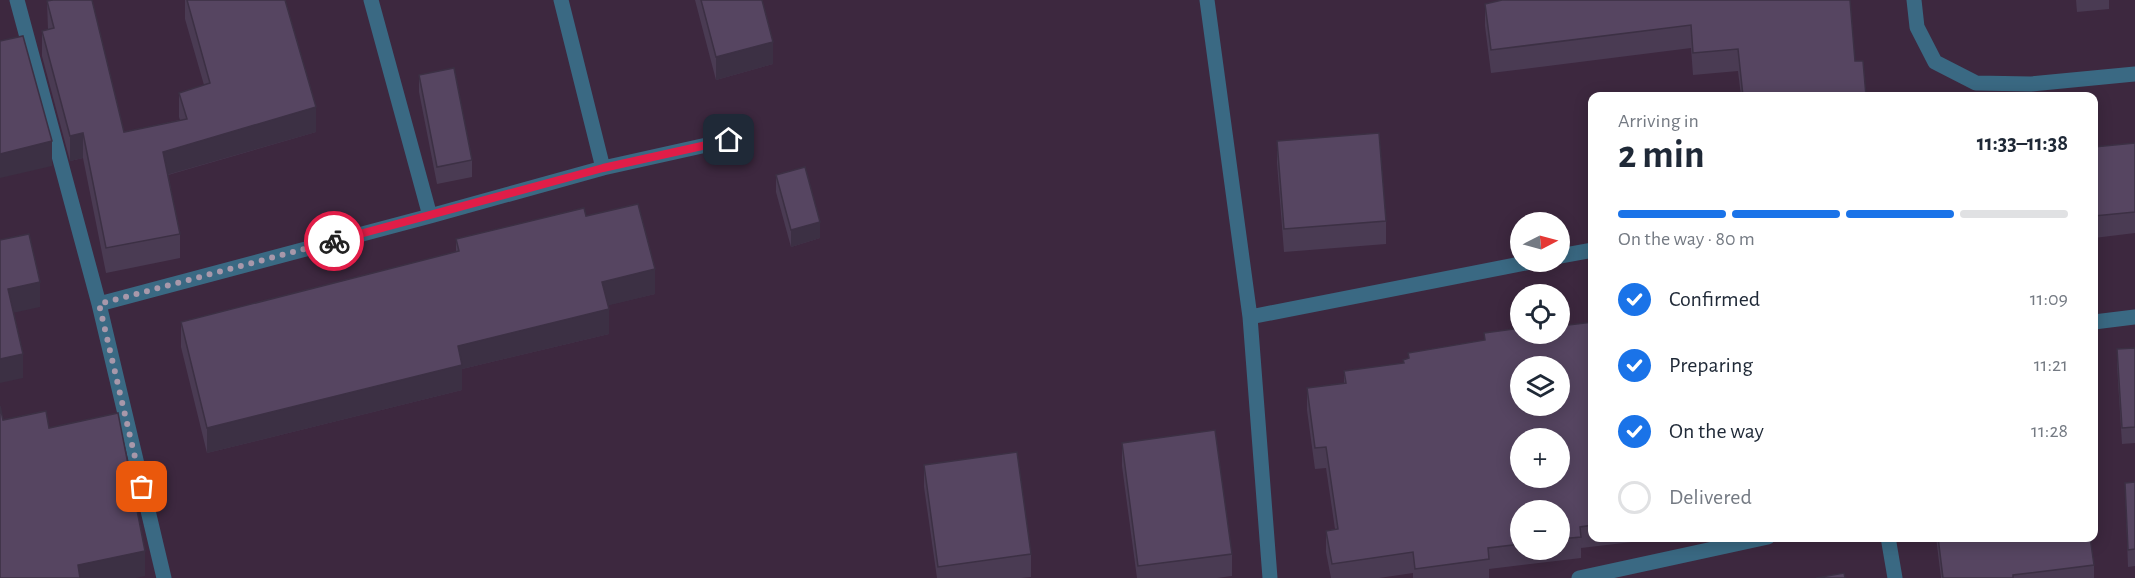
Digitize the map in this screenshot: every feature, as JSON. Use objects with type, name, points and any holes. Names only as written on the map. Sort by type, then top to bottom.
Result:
[{"type":"street","points":[[17,0],[99,304],[164,578]]},
{"type":"street","points":[[371,0],[430,216]]},
{"type":"street","points":[[561,0],[603,168]]},
{"type":"street","points":[[1207,0],[1250,317],[1270,578]]},
{"type":"street","points":[[1914,0],[1917,27],[1935,62],[1976,83],[2031,84],[2135,74]]},
{"type":"street","points":[[99,304],[603,168],[729,140]]},
{"type":"street","points":[[1570,254],[1588,251]]},
{"type":"street","points":[[1250,317],[1510,266]]},
{"type":"street","points":[[2098,322],[2135,317]]},
{"type":"street","points":[[1579,578],[1745,542]]},
{"type":"street","points":[[1889,542],[1895,578]]},
{"type":"building","points":[[92,0],[124,132],[187,119],[179,93],[210,83],[187,0],[285,0],[316,107],[163,152],[180,234],[106,248],[83,133],[70,136],[42,31],[54,28],[47,1]]},
{"type":"building","points":[[701,0],[762,0],[773,42],[716,57]]},
{"type":"building","points":[[1502,0],[1850,0],[1855,61],[1863,61],[1866,92],[1743,92],[1738,49],[1693,53],[1691,25],[1491,50],[1485,4]]},
{"type":"building","points":[[23,36],[52,141],[0,154],[0,41]]},
{"type":"building","points":[[454,68],[472,160],[437,167],[419,75]]},
{"type":"building","points":[[1379,133],[1386,221],[1284,229],[1277,141]]},
{"type":"building","points":[[2135,143],[2135,212],[2098,216],[2098,147]]},
{"type":"building","points":[[805,167],[820,222],[791,230],[776,175]]},
{"type":"building","points":[[638,204],[655,269],[602,282],[609,309],[458,346],[462,365],[207,428],[181,322],[459,251],[456,239],[584,208],[586,216]]},
{"type":"building","points":[[29,234],[40,282],[8,289],[23,354],[0,359],[0,240]]},
{"type":"building","points":[[1588,323],[1588,526],[1580,527],[1581,537],[1570,538],[1570,500],[1510,500],[1510,545],[1488,548],[1489,559],[1415,569],[1413,552],[1332,564],[1326,531],[1338,529],[1326,447],[1315,448],[1307,388],[1346,383],[1344,371],[1404,363],[1403,360],[1409,358],[1408,353],[1485,340],[1484,333],[1510,329],[1510,344],[1570,344],[1570,325]]},
{"type":"building","points":[[2135,348],[2135,427],[2122,428],[2117,349]]},
{"type":"building","points":[[0,406],[3,420],[46,411],[49,428],[118,413],[145,551],[78,565],[80,578],[0,578]]},
{"type":"building","points":[[1215,430],[1232,554],[1138,566],[1122,443]]},
{"type":"building","points":[[1017,452],[1031,554],[938,567],[924,465]]},
{"type":"building","points":[[2135,482],[2135,549],[2128,550],[2125,483]]},
{"type":"building","points":[[1939,542],[2091,542],[2094,565],[2013,575],[2013,578],[1943,578]]},
{"type":"building","points":[[1844,573],[1845,578],[1816,578]]},
{"type":"way so far","points":[[142,487],[99,304],[334,241]]},
{"type":"route","points":[[334,241],[603,168],[729,140]]}]
